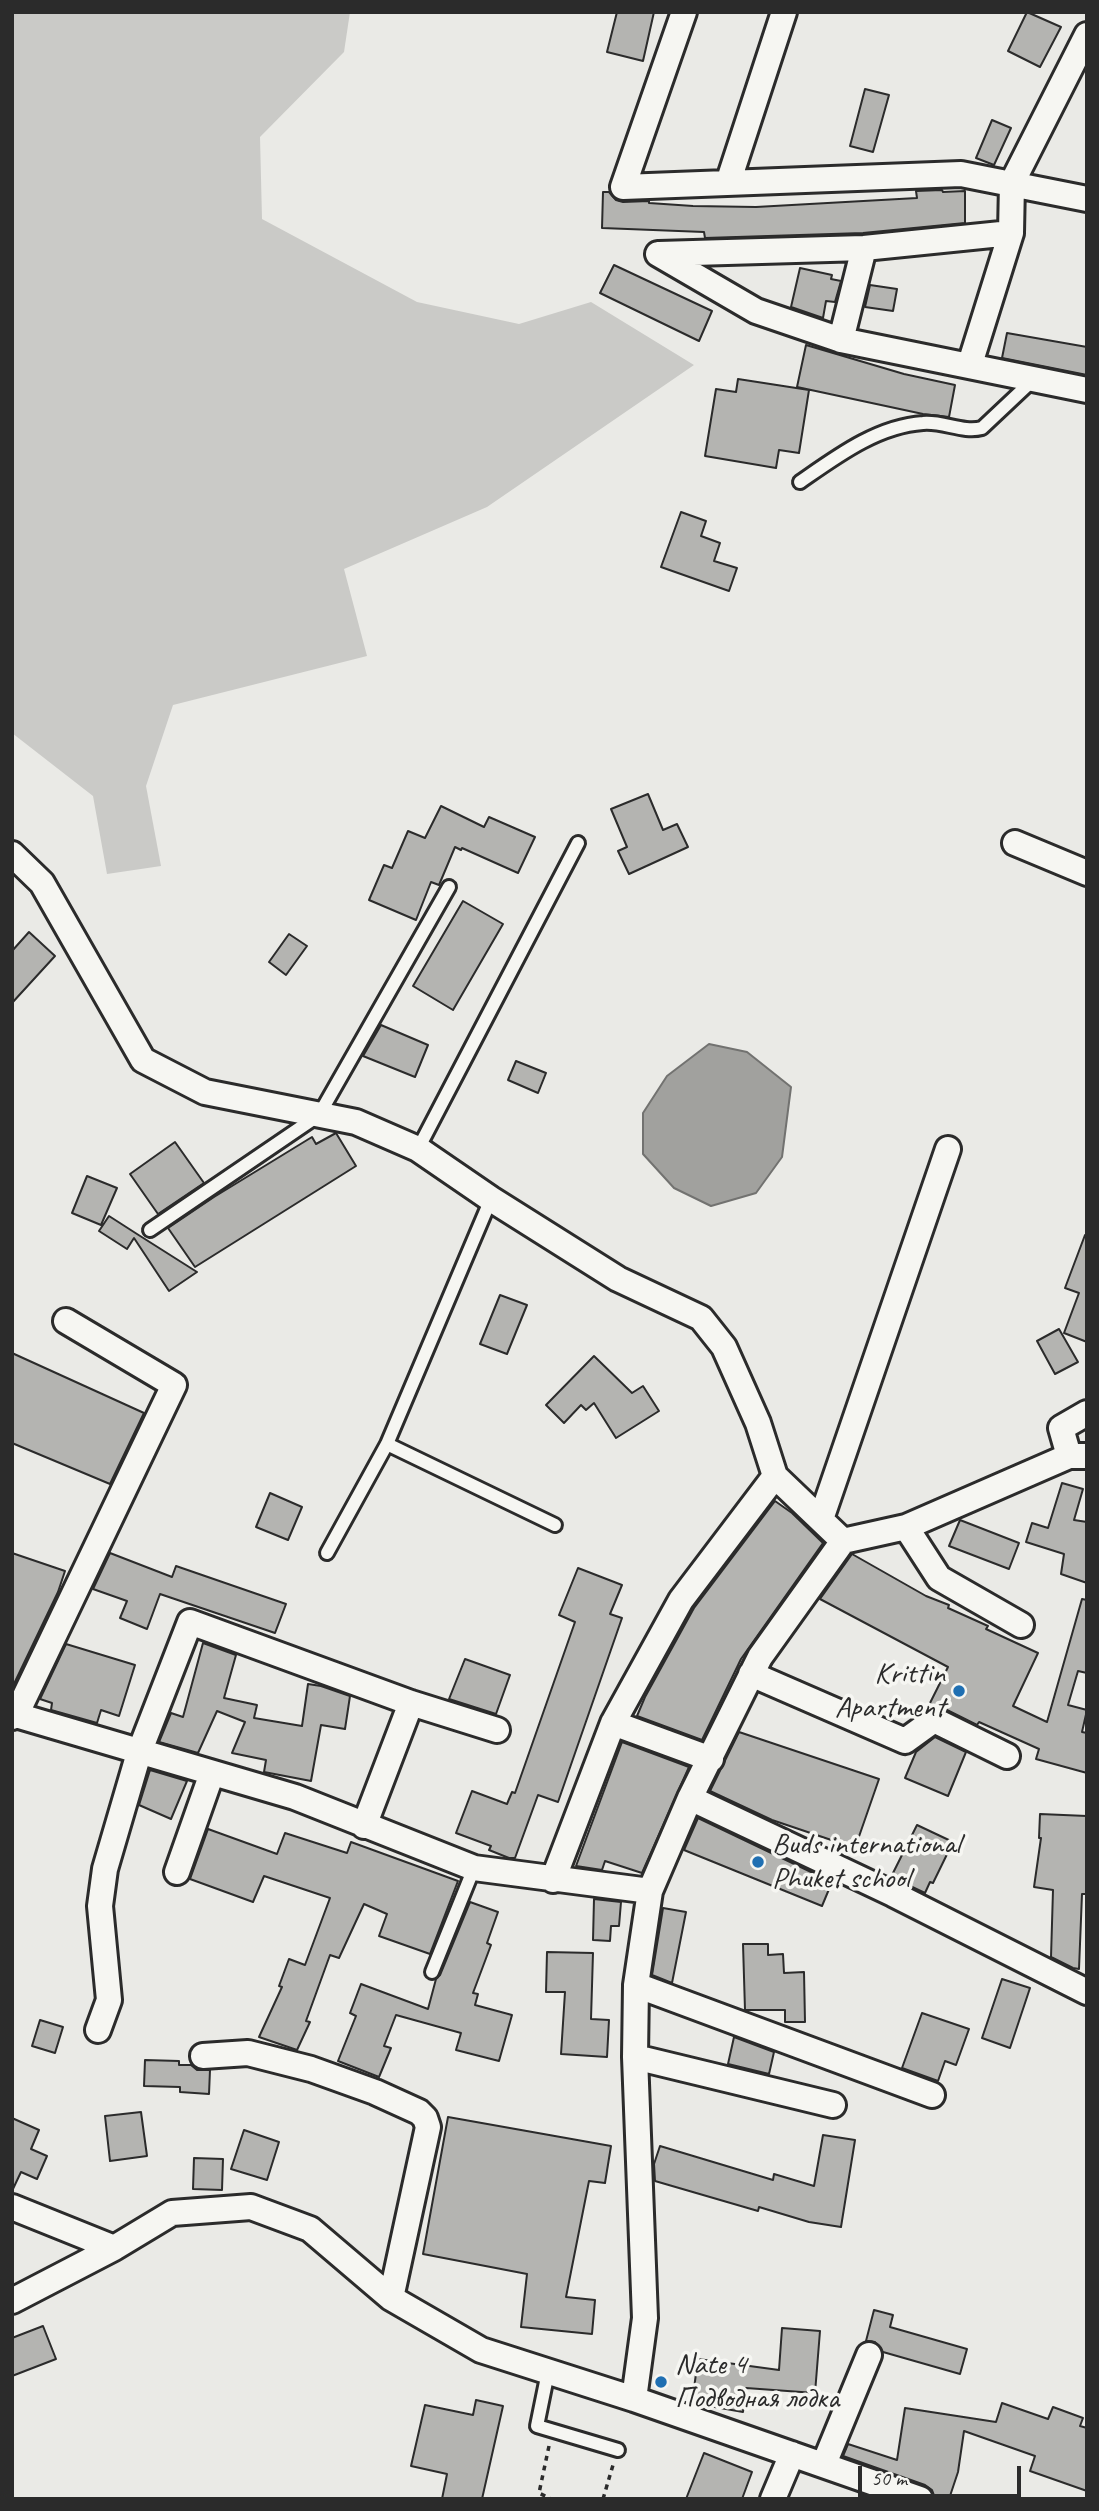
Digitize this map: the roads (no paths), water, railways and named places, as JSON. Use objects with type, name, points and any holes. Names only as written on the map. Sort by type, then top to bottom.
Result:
[{"type":"street","points":[[684,12],[623,187],[961,174],[1087,198]]},
{"type":"street","points":[[728,183],[784,12]]},
{"type":"street","points":[[970,365],[1011,233],[1012,183],[1087,35]]},
{"type":"street","points":[[1011,233],[864,248],[658,254],[756,311],[841,340],[1087,390]]},
{"type":"street","points":[[841,340],[864,248]]},
{"type":"street","points":[[1015,842],[1087,873]]},
{"type":"street","points":[[12,853],[42,883],[142,1059],[205,1092],[356,1122],[418,1149],[491,1199],[618,1279],[701,1318],[724,1347],[758,1423],[775,1476],[843,1541]]},
{"type":"street","points":[[821,1520],[948,1149]]},
{"type":"street","points":[[66,1321],[174,1385],[14,1716],[295,1797],[474,1868],[650,1891]]},
{"type":"street","points":[[634,2399],[645,2318],[635,2057],[636,1985],[650,1891],[690,1798],[760,1657],[843,1541],[906,1527],[1078,1456],[1061,1428],[1087,1413]]},
{"type":"street","points":[[553,1880],[613,1723],[681,1600],[775,1476]]},
{"type":"street","points":[[906,1527],[939,1578],[1021,1625]]},
{"type":"street","points":[[98,2030],[109,2000],[100,1906],[105,1869],[139,1753],[190,1622],[411,1703],[497,1730]]},
{"type":"street","points":[[751,1674],[905,1741],[933,1720],[1007,1756]]},
{"type":"street","points":[[364,1826],[411,1703]]},
{"type":"street","points":[[613,1723],[711,1759]]},
{"type":"street","points":[[177,1871],[212,1773]]},
{"type":"street","points":[[690,1798],[1086,1985]]},
{"type":"street","points":[[636,1985],[932,2095]]},
{"type":"street","points":[[203,2056],[248,2053],[286,2061],[375,2092],[419,2112],[425,2118],[428,2127],[391,2298]]},
{"type":"street","points":[[635,2057],[833,2105]]},
{"type":"street","points":[[12,2207],[114,2248]]},
{"type":"street","points":[[12,2301],[114,2248],[172,2213],[251,2207],[310,2229],[391,2298],[481,2350],[634,2399],[920,2499]]},
{"type":"street","points":[[824,2464],[869,2355]]},
{"type":"street","points":[[773,2499],[792,2454]]},
{"type":"lane","points":[[800,482],[849,448],[892,430],[920,423],[940,423],[974,430],[982,428],[1034,379]]},
{"type":"lane","points":[[418,1149],[578,843]]},
{"type":"lane","points":[[150,1230],[318,1115],[449,887]]},
{"type":"lane","points":[[327,1553],[387,1444],[491,1199]]},
{"type":"lane","points":[[387,1444],[555,1525]]},
{"type":"lane","points":[[432,1972],[474,1868]]},
{"type":"lane","points":[[548,2372],[537,2426],[618,2449]]},
{"type":"place","name":"Krittin Apartment","points":[[959,1691]]},
{"type":"place","name":"Buds international Phuket school","points":[[758,1862]]},
{"type":"place","name":"Nate 4 Подводная лодка","points":[[661,2382]]}]
